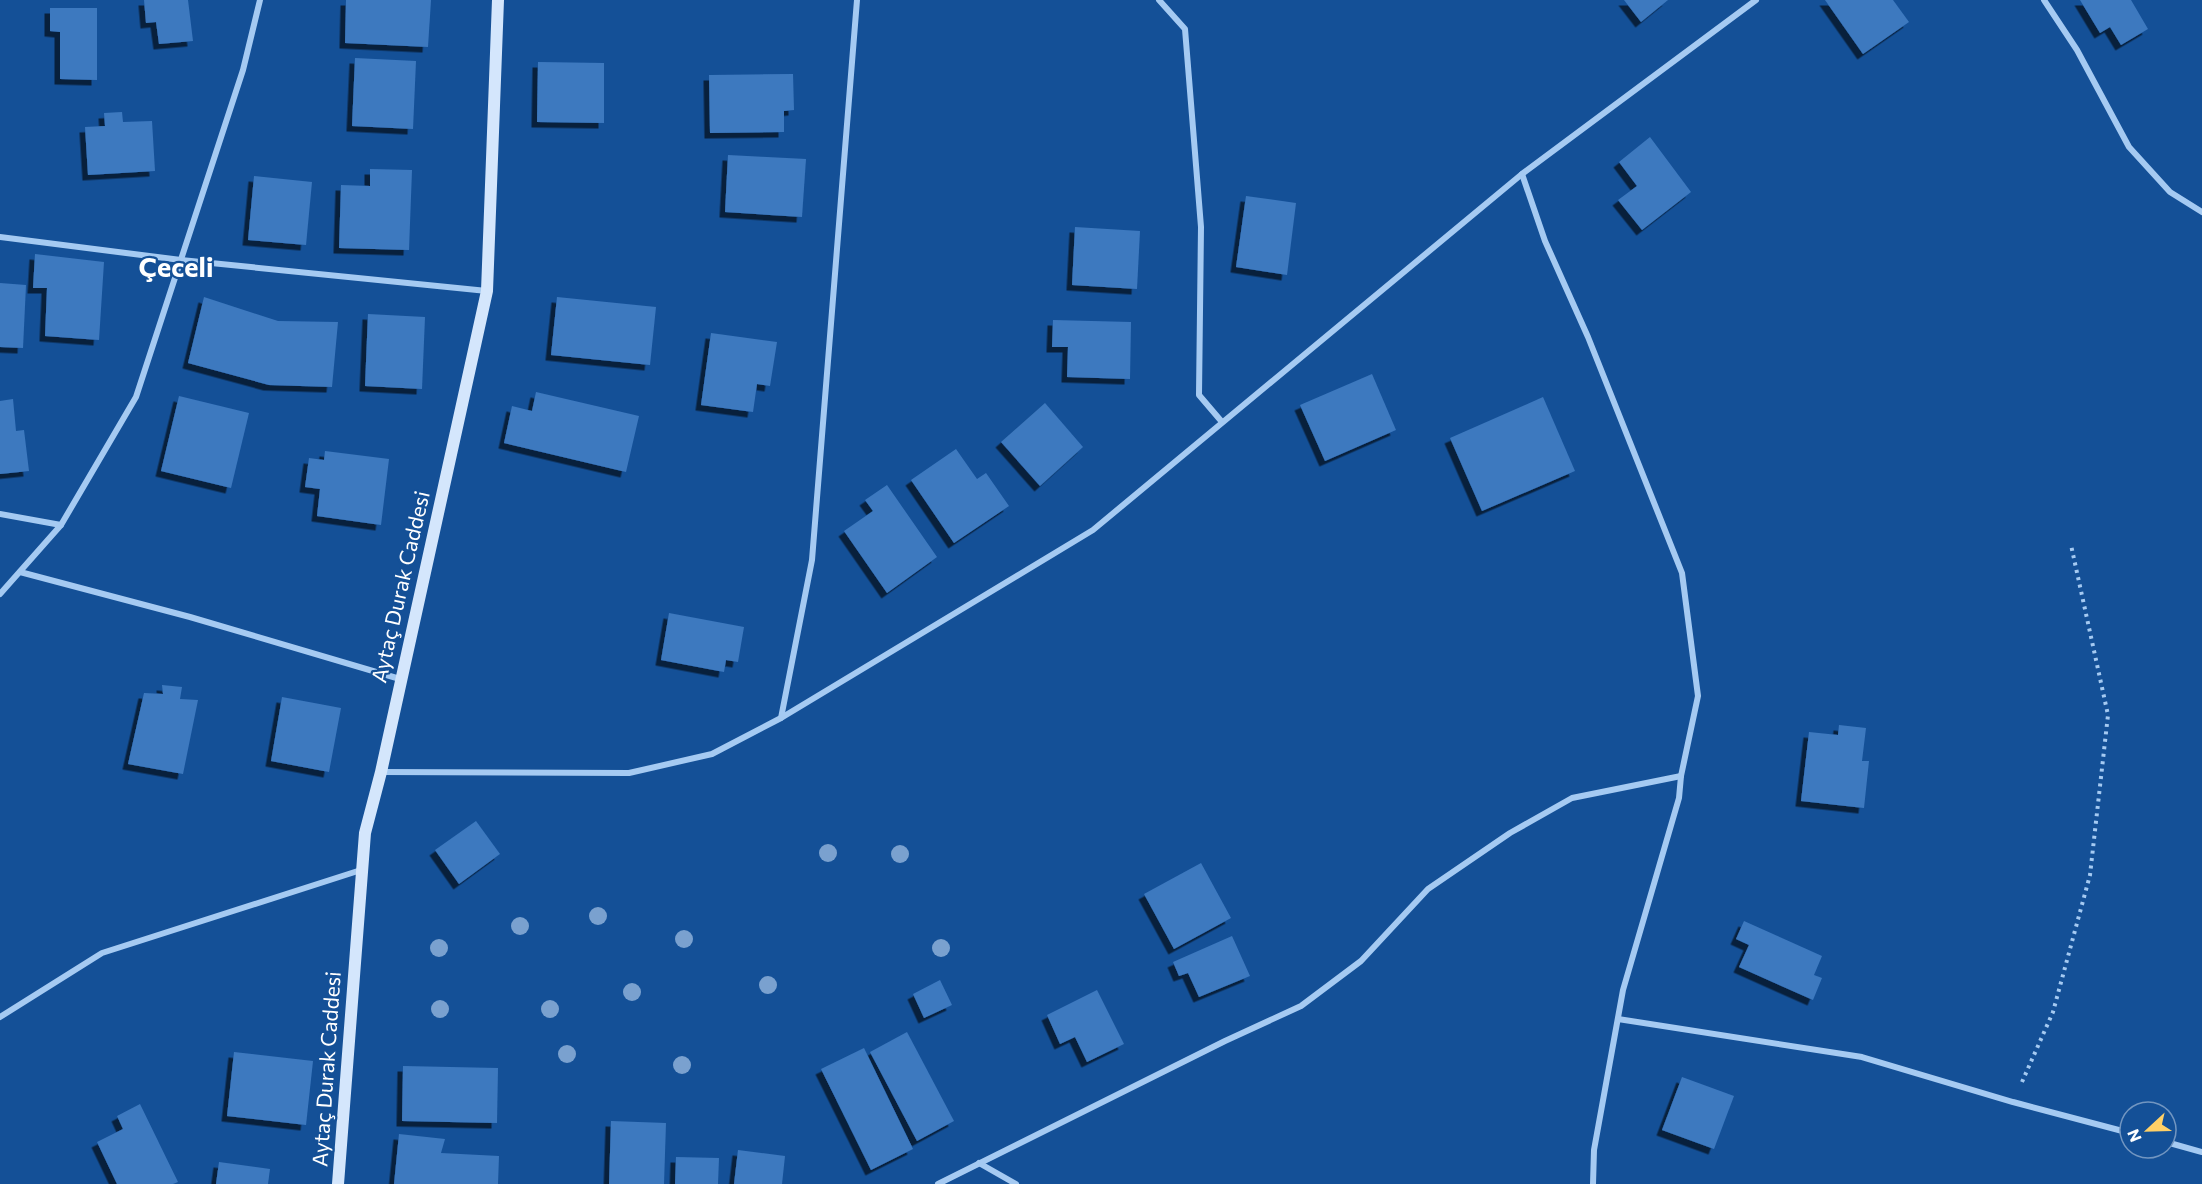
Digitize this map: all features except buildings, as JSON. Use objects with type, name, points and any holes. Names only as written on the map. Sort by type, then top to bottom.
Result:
[{"type":"main road","name":"Aytaç Durak Caddesi","points":[[338,1184],[365,832],[381,772],[487,291],[498,0]]},
{"type":"street","points":[[0,594],[62,525],[136,397],[243,70],[260,0]]},
{"type":"street","points":[[781,718],[812,560],[857,0]]},
{"type":"street","points":[[1159,0],[1185,29],[1200,227],[1199,395],[1222,422]]},
{"type":"street","points":[[381,772],[629,773],[712,754],[781,718],[1093,530],[1522,174],[1756,0]]},
{"type":"street","points":[[2044,0],[2077,50],[2129,147],[2170,192],[2202,212]]},
{"type":"street","points":[[1522,174],[1545,241],[1588,337],[1682,573],[1698,696],[1681,776],[1679,798],[1623,990],[1594,1150],[1593,1184]]},
{"type":"street","points":[[0,237],[181,260],[487,291]]},
{"type":"street","points":[[0,514],[62,525]]},
{"type":"street","points":[[20,572],[190,617],[400,679]]},
{"type":"street","points":[[938,1184],[1225,1041],[1301,1006],[1361,961],[1428,889],[1510,833],[1572,798],[1681,776]]},
{"type":"street","points":[[0,1017],[102,953],[362,870]]},
{"type":"street","points":[[1618,1019],[1862,1057],[2013,1102],[2118,1130]]},
{"type":"street","points":[[2178,1145],[2202,1152]]},
{"type":"street","points":[[979,1163],[1016,1184]]},
{"type":"path","points":[[2013,1102],[2053,1012],[2090,875],[2107,726],[2108,715],[2071,545]]},
{"type":"district","name":"Çeceli","points":[[176,268]]}]
